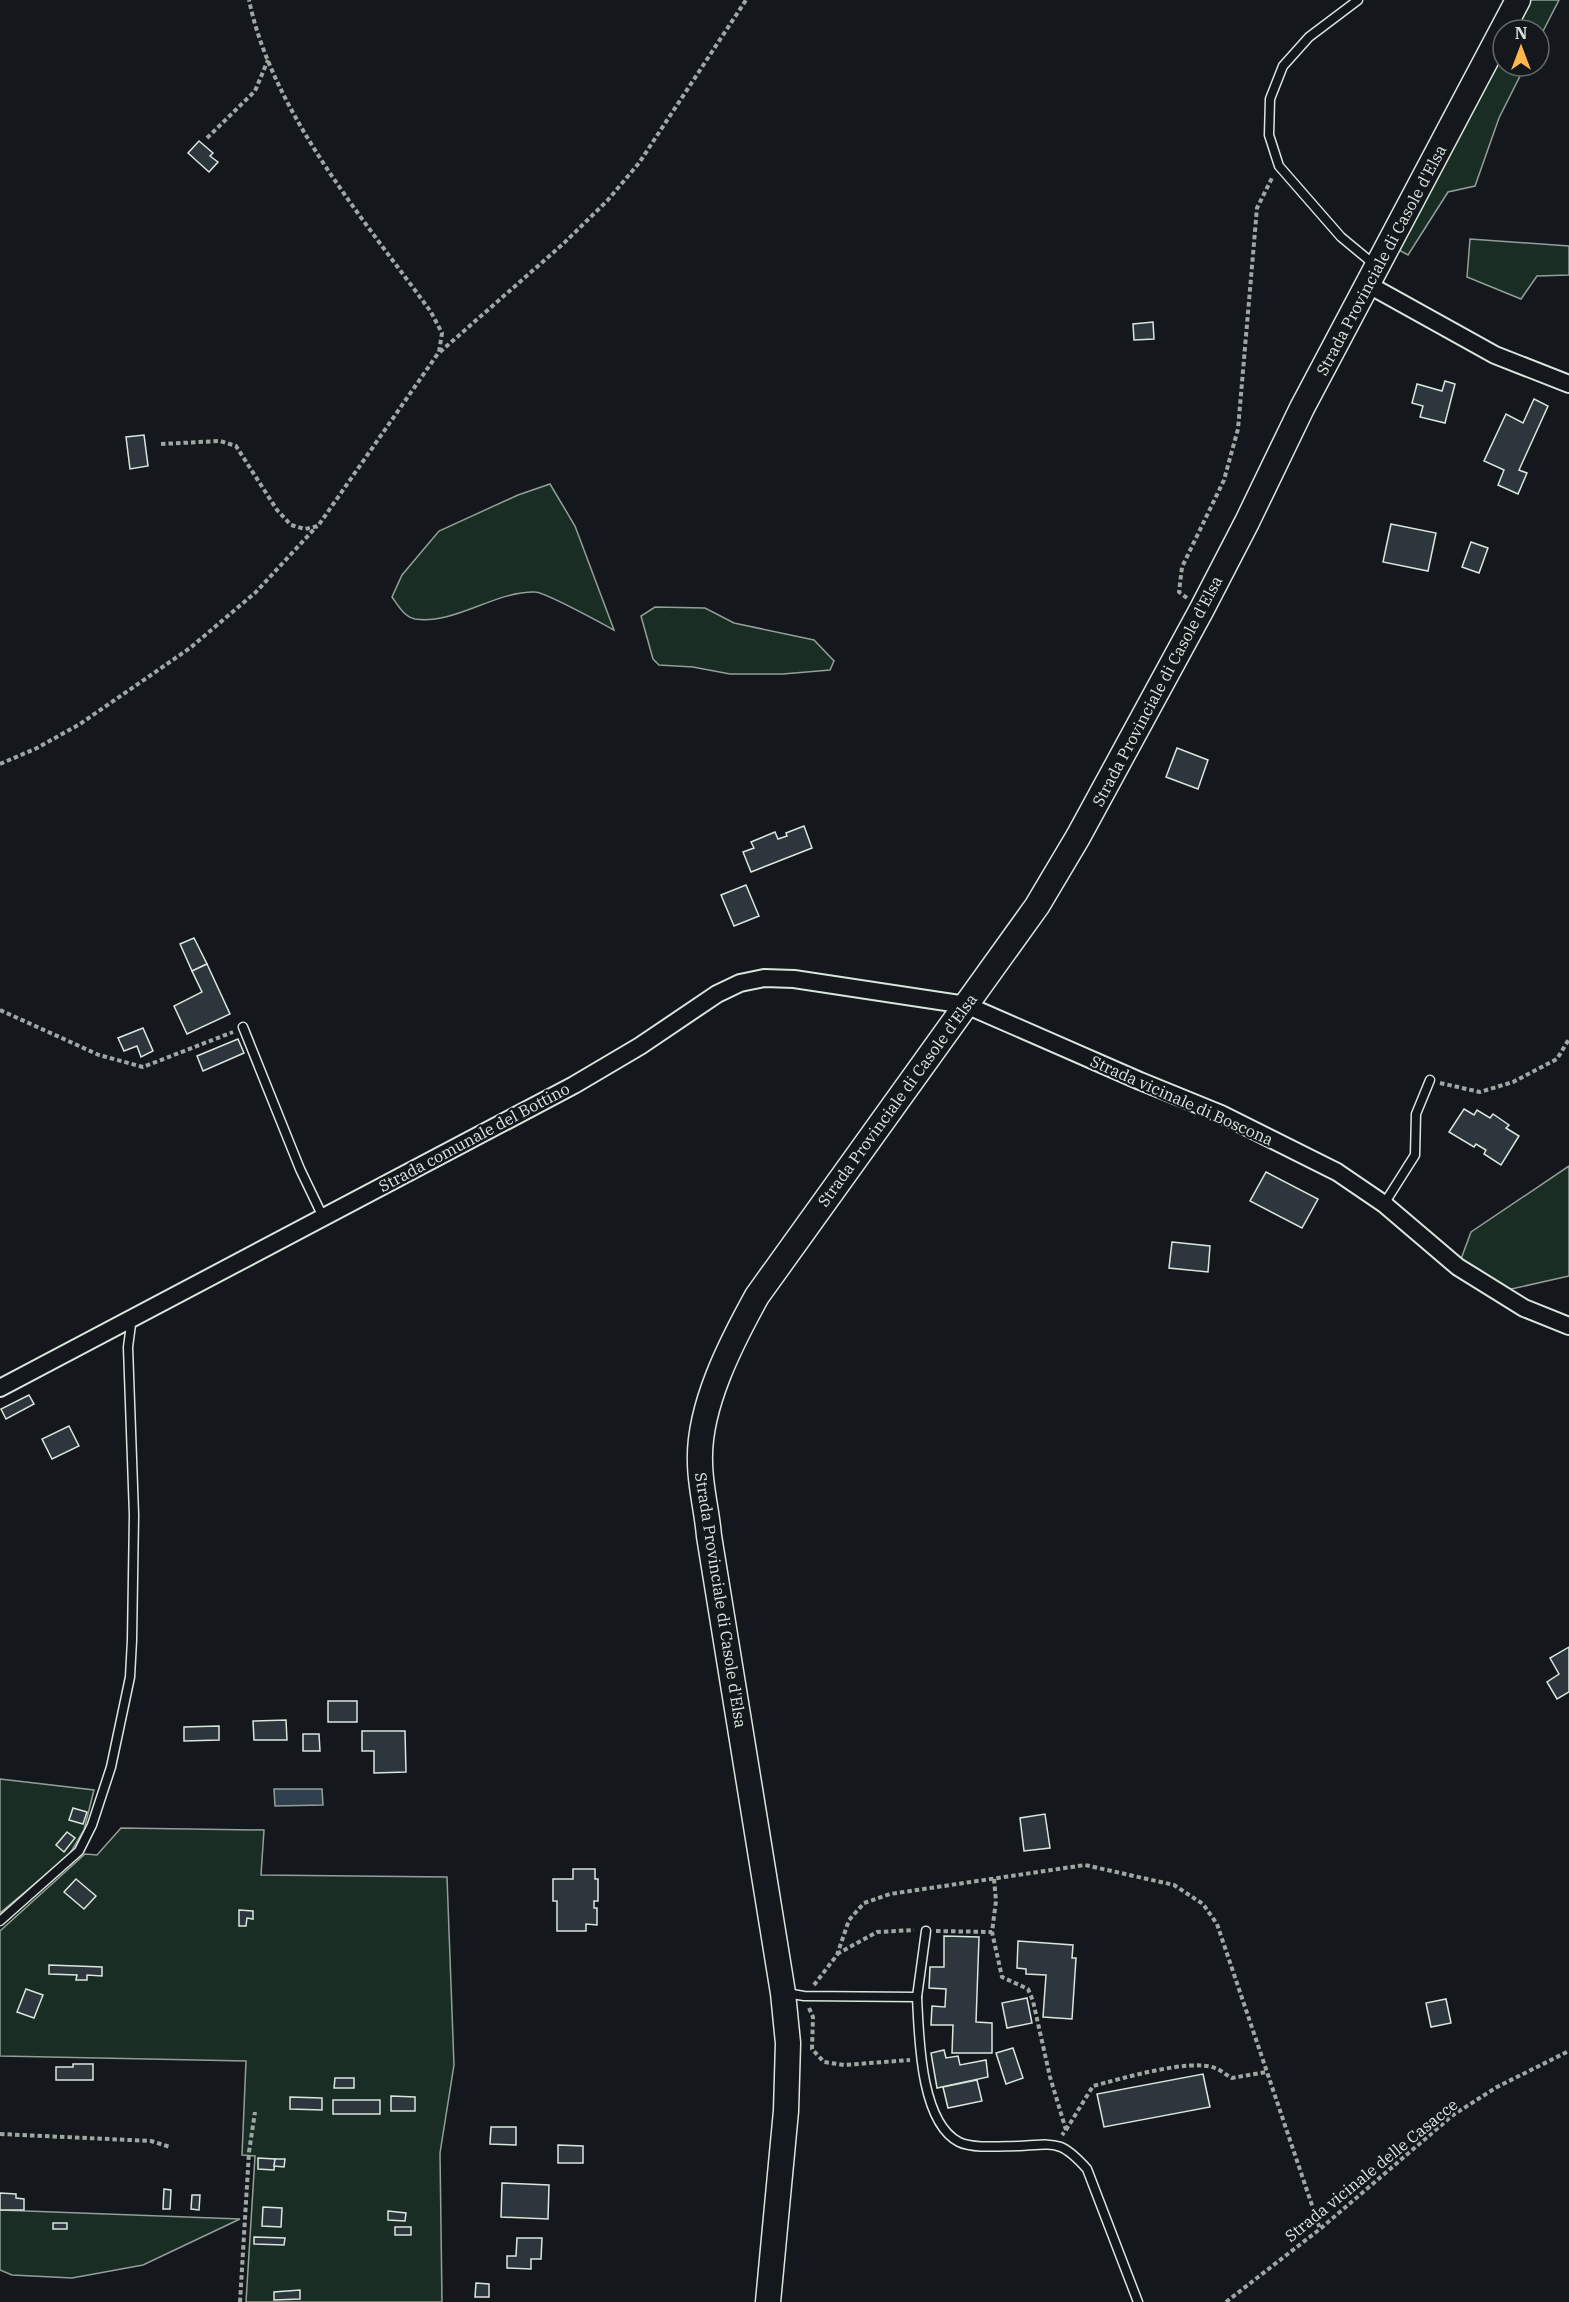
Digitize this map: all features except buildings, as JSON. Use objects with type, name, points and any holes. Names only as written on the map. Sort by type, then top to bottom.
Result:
[{"type":"main road","name":"Strada Provinciale di Casole d'Elsa","points":[[768,2302],[786,2111],[788,2043],[793,1995],[709,1536],[700,1461],[712,1393],[740,1326],[757,1296],[1037,906],[1078,837],[1202,609],[1302,408],[1374,276],[1518,0]]},
{"type":"street","points":[[1374,276],[1502,358],[1569,384]]},
{"type":"street","name":"Strada comunale del Bottino","points":[[0,1388],[574,1085],[640,1046],[717,994],[740,983],[764,978],[794,979],[966,1005]]},
{"type":"street","name":"Strada vicinale di Boscona","points":[[966,1005],[1221,1114],[1338,1172],[1384,1204],[1458,1267],[1524,1308],[1569,1326]]},
{"type":"lane","points":[[1358,0],[1296,49],[1278,77],[1270,99],[1268,123],[1271,144],[1279,166],[1334,230],[1357,252],[1374,276]]},
{"type":"lane","points":[[243,1027],[300,1170],[323,1217]]},
{"type":"lane","points":[[1384,1204],[1415,1155],[1416,1114],[1430,1080]]},
{"type":"lane","points":[[0,1921],[80,1851],[92,1824],[111,1767],[130,1677],[132,1640],[134,1515],[128,1347],[132,1317]]},
{"type":"lane","points":[[926,1931],[917,1997],[920,2060],[934,2112],[946,2132],[960,2143],[994,2147],[1057,2144],[1073,2153],[1087,2169],[1138,2302]]},
{"type":"lane","points":[[793,1995],[917,1997]]},
{"type":"path","points":[[249,0],[268,60],[301,125],[330,171],[431,312],[442,333],[439,352]]},
{"type":"path","points":[[0,764],[37,748],[80,724],[190,648],[256,592],[318,525],[439,352],[563,244],[607,201],[639,163],[746,0]]},
{"type":"path","points":[[207,138],[255,91],[268,60]]},
{"type":"path","points":[[1202,609],[1179,592],[1182,567],[1224,480],[1238,429],[1257,208],[1279,166]]},
{"type":"path","points":[[161,444],[220,441],[236,446],[278,510],[291,525],[305,529],[318,525]]},
{"type":"path","points":[[0,1010],[99,1055],[143,1067],[243,1027]]},
{"type":"path","points":[[1430,1080],[1480,1092],[1513,1082],[1557,1059],[1569,1039]]},
{"type":"path","points":[[920,2060],[844,2065],[824,2062],[812,2049],[813,2017],[793,1995],[837,1955],[849,1920],[864,1904],[890,1894],[1085,1865],[1174,1884],[1203,1904],[1217,1924],[1320,2229]]},
{"type":"path","points":[[994,1880],[996,1901],[992,1932],[1002,1977],[1028,1989],[1033,2001],[1050,2078],[1066,2130]]},
{"type":"path","name":"Strada vicinale delle Casacce","points":[[1226,2302],[1320,2229],[1453,2115],[1497,2087],[1569,2051]]},
{"type":"path","points":[[1057,2144],[1093,2086],[1187,2066],[1214,2067],[1232,2078],[1266,2072]]},
{"type":"path","points":[[240,2302],[249,2152],[255,2112]]},
{"type":"path","points":[[0,2134],[152,2141],[170,2147]]},
{"type":"green space","points":[[1531,0],[1559,0],[1550,18],[1521,18]]},
{"type":"green space","points":[[1491,73],[1491,78],[1519,78],[1499,118],[1475,186],[1448,192],[1408,255],[1397,249]]},
{"type":"green space","points":[[1470,239],[1569,246],[1569,275],[1537,276],[1521,299],[1467,277]]},
{"type":"green space","points":[[550,484],[575,526],[614,630],[561,602],[535,592],[505,597],[460,613],[430,620],[411,618],[402,610],[392,597],[402,575],[439,531],[518,495]]},
{"type":"green space","points":[[655,607],[705,608],[734,623],[814,640],[834,661],[830,670],[783,674],[730,674],[693,667],[659,665],[653,659],[641,616]]},
{"type":"green space","points":[[1569,1166],[1569,1276],[1498,1292],[1458,1267],[1471,1232]]},
{"type":"green space","points":[[0,1779],[94,1790],[84,1830],[69,1855],[0,1913]]},
{"type":"green space","points":[[121,1828],[264,1830],[261,1875],[447,1877],[454,2065],[440,2153],[442,2302],[246,2302],[255,2156],[242,2155],[246,2061],[0,2056],[0,1931],[85,1854],[97,1855]]},
{"type":"green space","points":[[0,2210],[240,2219],[143,2265],[72,2278],[12,2275],[0,2270]]},
{"type":"water","points":[[274,1789],[322,1789],[323,1805],[275,1806]]}]
